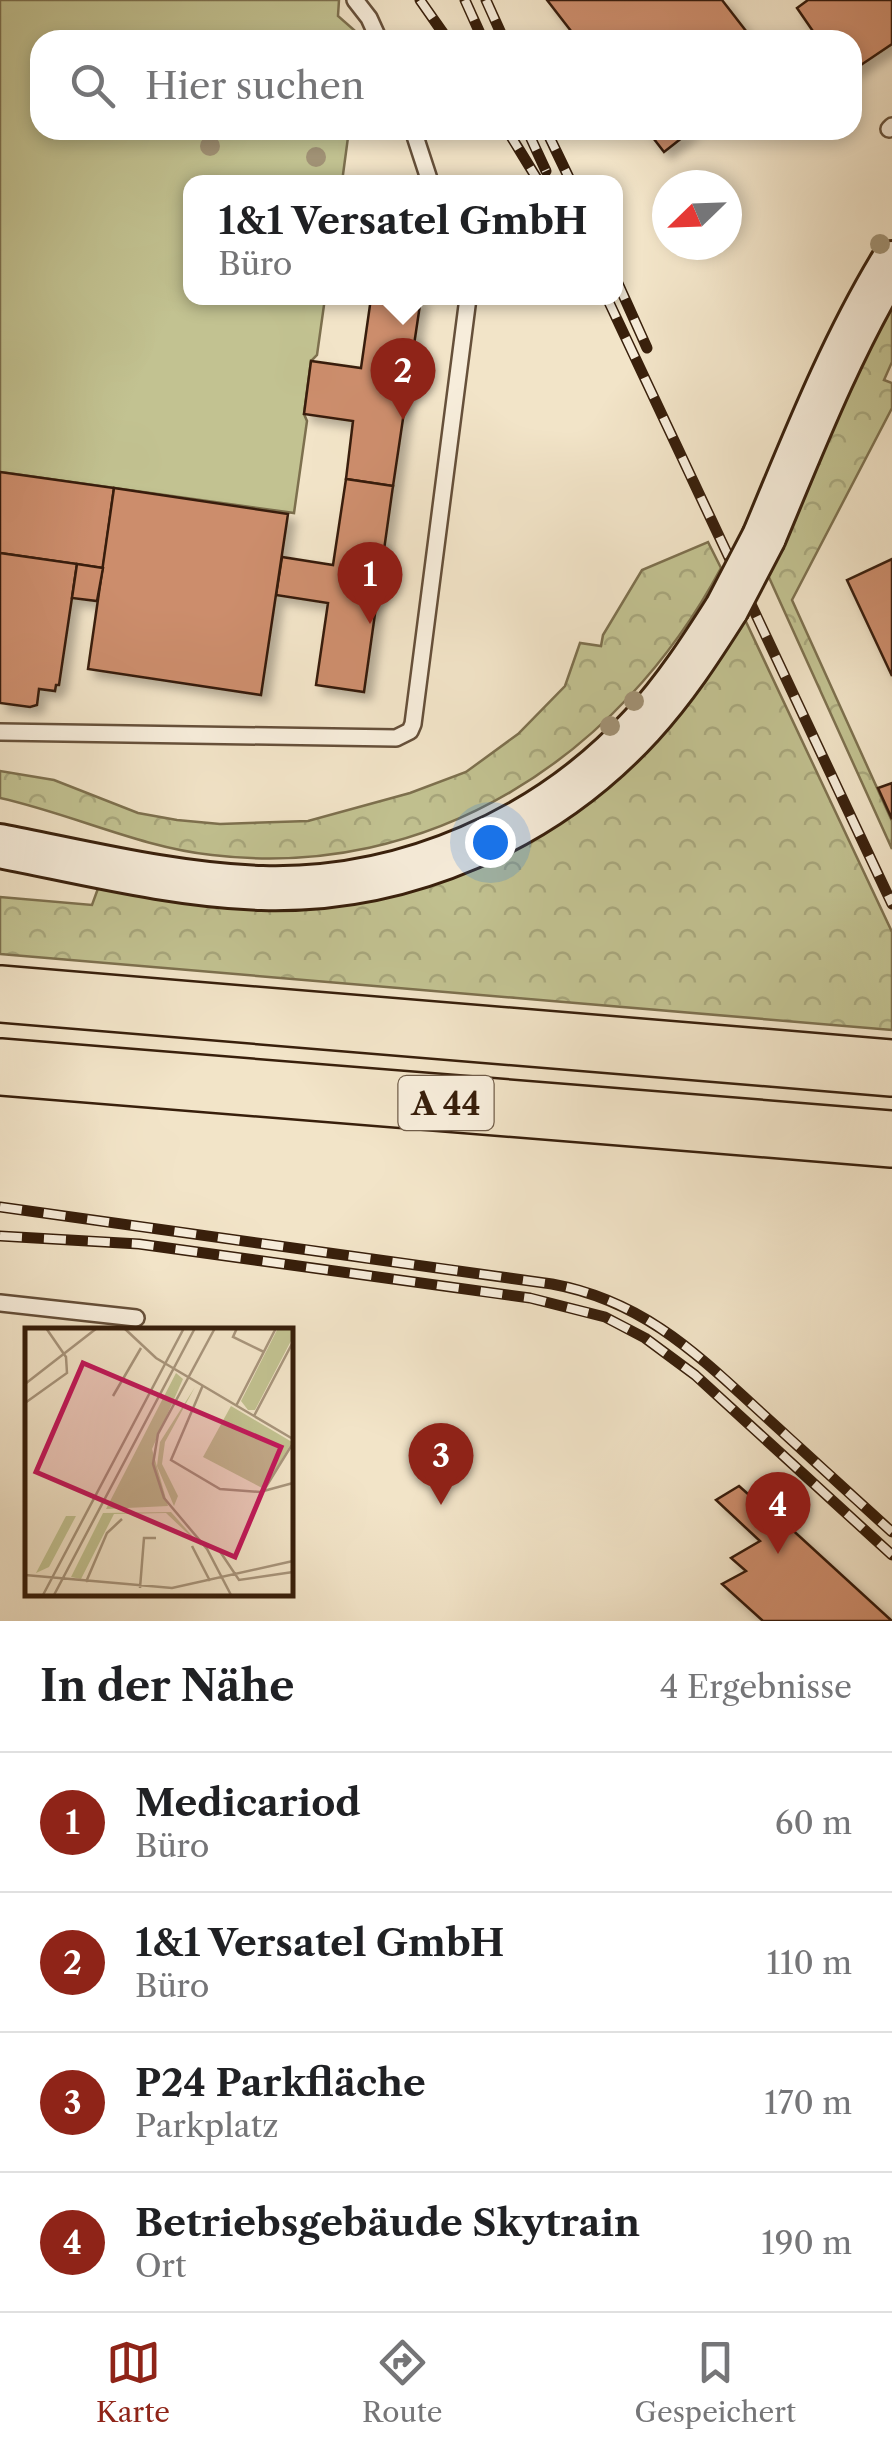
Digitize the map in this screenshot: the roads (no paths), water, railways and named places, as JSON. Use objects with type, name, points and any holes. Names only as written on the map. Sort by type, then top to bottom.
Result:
[{"type":"highway","name":"A 44","points":[[0,994],[882,1067]]},
{"type":"highway","name":"A 44","points":[[0,1066],[892,1140]]},
{"type":"street","points":[[0,846],[164,879],[245,887],[337,884],[408,870],[452,855],[503,832],[556,800],[584,779],[654,712],[727,608],[764,537],[834,371],[892,262]]},
{"type":"lane","points":[[355,0],[374,30]]},
{"type":"lane","points":[[416,140],[428,175]]},
{"type":"lane","points":[[0,732],[396,738],[410,731],[414,724],[467,305]]},
{"type":"lane","points":[[0,1303],[136,1318]]},
{"type":"railway","points":[[420,0],[441,30]]},
{"type":"railway","points":[[465,0],[478,30]]},
{"type":"railway","points":[[486,0],[500,30]]},
{"type":"railway","points":[[513,140],[535,175]]},
{"type":"railway","points":[[532,140],[546,171]]},
{"type":"railway","points":[[551,140],[568,175]]},
{"type":"railway","points":[[623,295],[647,348]]},
{"type":"railway","points":[[610,305],[892,904]]},
{"type":"railway","points":[[0,1207],[552,1284],[585,1292],[615,1303],[669,1334],[892,1532]]},
{"type":"railway","points":[[0,1236],[139,1244],[530,1298],[605,1317],[645,1338],[695,1375],[892,1555]]},
{"type":"place","name":"1&1 Versatel GmbH","points":[[403,420]]},
{"type":"place","name":"Medicariod","points":[[370,624]]},
{"type":"place","name":"P24 Parkfläche","points":[[441,1505]]},
{"type":"place","name":"Betriebsgebäude Skytrain","points":[[778,1554]]}]
